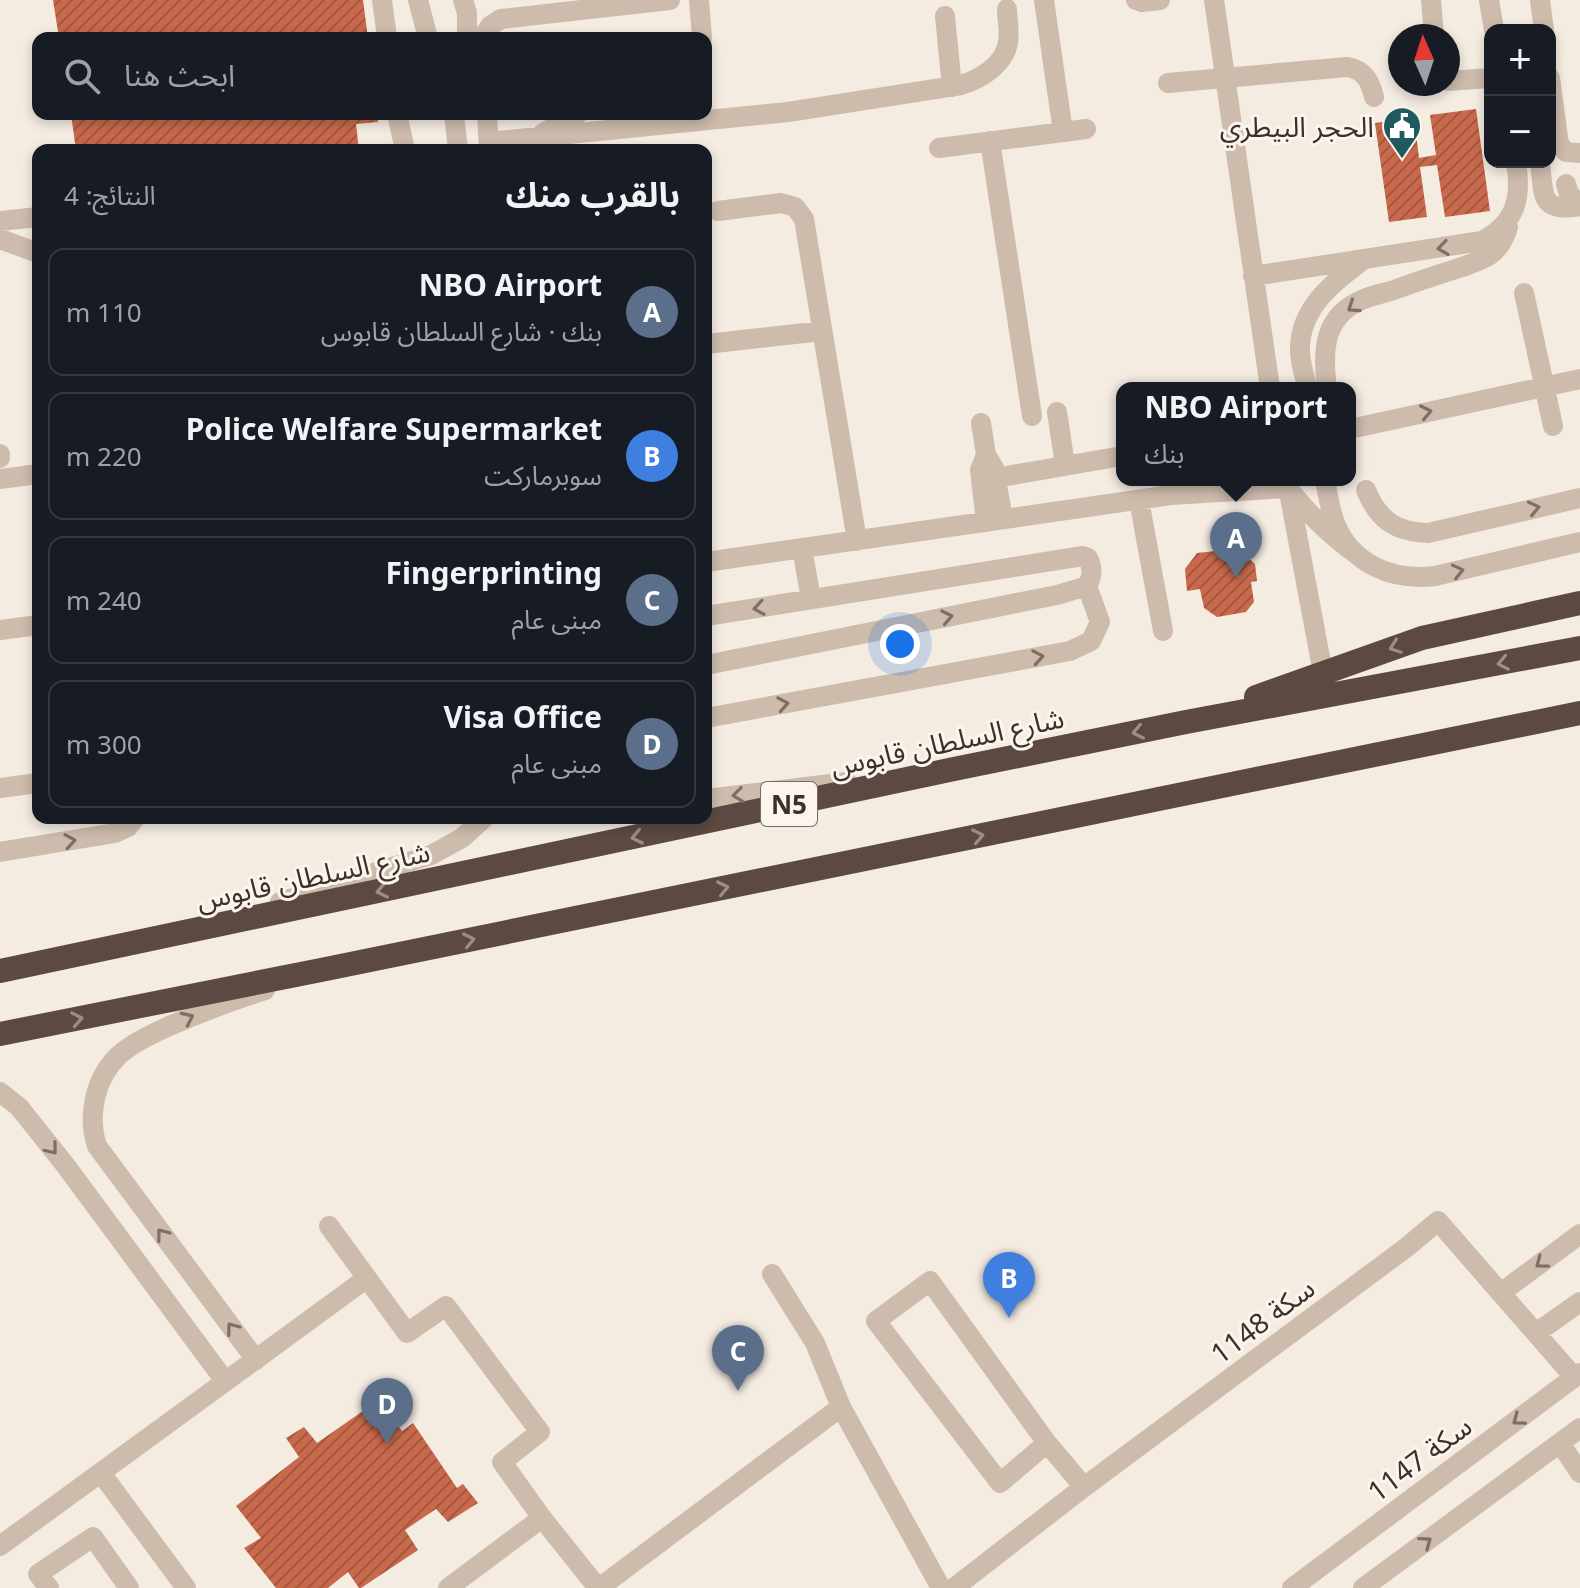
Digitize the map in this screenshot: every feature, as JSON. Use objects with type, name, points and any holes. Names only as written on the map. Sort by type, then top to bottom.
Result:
[{"type":"highway","points":[[1186,722],[1422,638],[1580,603]]},
{"type":"highway","name":"شارع السلطان قابوس","points":[[712,821],[1186,722],[1580,648]]},
{"type":"highway","points":[[0,1034],[1580,713]]},
{"type":"highway","name":"شارع السلطان قابوس","points":[[0,971],[697,824]]},
{"type":"street","points":[[382,0],[386,32]]},
{"type":"street","points":[[418,0],[426,32]]},
{"type":"street","points":[[463,0],[467,32]]},
{"type":"street","points":[[486,32],[501,19],[670,0]]},
{"type":"street","points":[[699,0],[702,32]]},
{"type":"street","points":[[1044,0],[1063,132]]},
{"type":"street","points":[[1136,0],[1160,0]]},
{"type":"street","points":[[1214,0],[1269,382]]},
{"type":"street","points":[[1431,0],[1433,24]]},
{"type":"street","points":[[1489,0],[1493,24]]},
{"type":"street","points":[[1540,0],[1543,24]]},
{"type":"street","points":[[712,116],[788,112],[952,87],[978,79],[999,61],[1008,45],[1007,9]]},
{"type":"street","points":[[945,16],[952,87]]},
{"type":"street","points":[[1168,83],[1347,67],[1365,74],[1374,97]]},
{"type":"street","points":[[1460,80],[1484,78]]},
{"type":"street","points":[[1552,96],[1559,144],[1566,152],[1580,153]]},
{"type":"street","points":[[398,120],[404,144]]},
{"type":"street","points":[[455,120],[457,144]]},
{"type":"street","points":[[487,120],[489,144]]},
{"type":"street","points":[[534,137],[567,120]]},
{"type":"street","points":[[499,144],[659,120]]},
{"type":"street","points":[[939,148],[1086,129]]},
{"type":"street","points":[[990,141],[1032,416]]},
{"type":"street","points":[[1326,382],[1325,342],[1343,312],[1363,300],[1490,256],[1504,239],[1518,197],[1517,168]]},
{"type":"street","points":[[1541,168],[1543,192],[1548,202],[1563,209],[1580,206]]},
{"type":"street","points":[[1566,184],[1569,194],[1580,206]]},
{"type":"street","points":[[718,211],[781,203],[788,204],[804,219],[857,541]]},
{"type":"street","points":[[0,221],[32,218]]},
{"type":"street","points":[[1253,276],[1482,241],[1493,236],[1509,219]]},
{"type":"street","points":[[0,239],[32,251]]},
{"type":"street","points":[[1306,382],[1300,350],[1309,314],[1330,285],[1365,259]]},
{"type":"street","points":[[1524,293],[1553,426]]},
{"type":"street","points":[[712,343],[822,331]]},
{"type":"street","points":[[1260,382],[1265,362]]},
{"type":"street","points":[[1356,428],[1580,379]]},
{"type":"street","points":[[1057,412],[1065,465]]},
{"type":"street","points":[[981,423],[986,455],[995,478],[995,521]]},
{"type":"street","points":[[986,455],[980,470],[995,521]]},
{"type":"street","points":[[995,478],[1116,457]]},
{"type":"street","points":[[0,479],[32,475]]},
{"type":"street","points":[[1171,495],[1198,486]]},
{"type":"street","points":[[712,561],[1171,495],[1266,486]]},
{"type":"street","points":[[1287,486],[1323,673]]},
{"type":"street","points":[[1288,486],[1330,535],[1370,564],[1401,577],[1435,576],[1580,542]]},
{"type":"street","points":[[1326,486],[1337,527],[1356,554]]},
{"type":"street","points":[[1366,490],[1371,502],[1389,522],[1401,529],[1428,533],[1580,498]]},
{"type":"street","points":[[1139,500],[1163,631]]},
{"type":"street","points":[[802,548],[811,599]]},
{"type":"street","points":[[712,615],[1083,556],[1092,566],[1092,578],[1087,586],[1057,595],[712,664]]},
{"type":"street","points":[[712,717],[1070,651],[1091,641],[1100,622],[1087,586]]},
{"type":"street","points":[[0,630],[32,626]]},
{"type":"street","points":[[712,798],[954,769]]},
{"type":"street","points":[[0,788],[32,784]]},
{"type":"street","points":[[0,852],[115,833],[130,824]]},
{"type":"street","points":[[165,938],[431,855],[462,838],[477,824]]},
{"type":"street","points":[[256,1360],[97,1146],[92,1132],[93,1112],[106,1071],[120,1054],[143,1038],[202,1011],[321,970]]},
{"type":"street","points":[[0,1092],[19,1107],[66,1166],[225,1381]]},
{"type":"street","name":"سكة 1148","points":[[954,1588],[1438,1221],[1577,1375]]},
{"type":"street","points":[[329,1226],[407,1333],[446,1306],[540,1432],[502,1462],[542,1518],[599,1588],[841,1407]]},
{"type":"street","points":[[1502,1292],[1580,1234]]},
{"type":"street","points":[[772,1274],[815,1343],[841,1407],[941,1588]]},
{"type":"street","points":[[0,1546],[367,1278]]},
{"type":"street","points":[[1047,1443],[1000,1483],[876,1321],[930,1281],[1047,1443],[1084,1487]]},
{"type":"street","points":[[1536,1333],[1580,1302]]},
{"type":"street","name":"سكة 1147","points":[[1292,1588],[1577,1375]]},
{"type":"street","points":[[1363,1588],[1580,1428]]},
{"type":"street","points":[[1560,1443],[1580,1473]]},
{"type":"street","points":[[101,1473],[186,1588]]},
{"type":"street","points":[[448,1588],[542,1518]]},
{"type":"street","points":[[49,1588],[38,1574],[93,1537],[129,1588]]},
{"type":"building","points":[[53,0],[363,0],[367,32],[58,32]]},
{"type":"building","points":[[1476,109],[1490,211],[1445,217],[1437,165],[1420,167],[1427,217],[1389,222],[1375,123],[1414,117],[1419,158],[1436,155],[1430,115]]},
{"type":"building","points":[[72,120],[378,122],[356,124],[358,144],[75,144]]},
{"type":"building","points":[[1225,550],[1226,557],[1245,555],[1255,564],[1257,581],[1251,582],[1254,602],[1246,612],[1217,617],[1204,608],[1200,589],[1187,591],[1185,569],[1197,553]]},
{"type":"building","points":[[380,1399],[402,1431],[413,1423],[457,1488],[463,1484],[478,1503],[448,1522],[436,1509],[405,1530],[418,1550],[361,1588],[348,1572],[328,1588],[276,1588],[244,1548],[261,1538],[236,1506],[299,1457],[286,1438],[304,1427],[317,1443]]},
{"type":"place","name":"الحجر البيطري","points":[[1402,160]]},
{"type":"place","name":"NBO Airport","points":[[1236,578]]},
{"type":"place","name":"Police Welfare Supermarket","points":[[1009,1318]]},
{"type":"place","name":"Fingerprinting","points":[[738,1391]]},
{"type":"place","name":"Visa Office","points":[[387,1444]]}]
